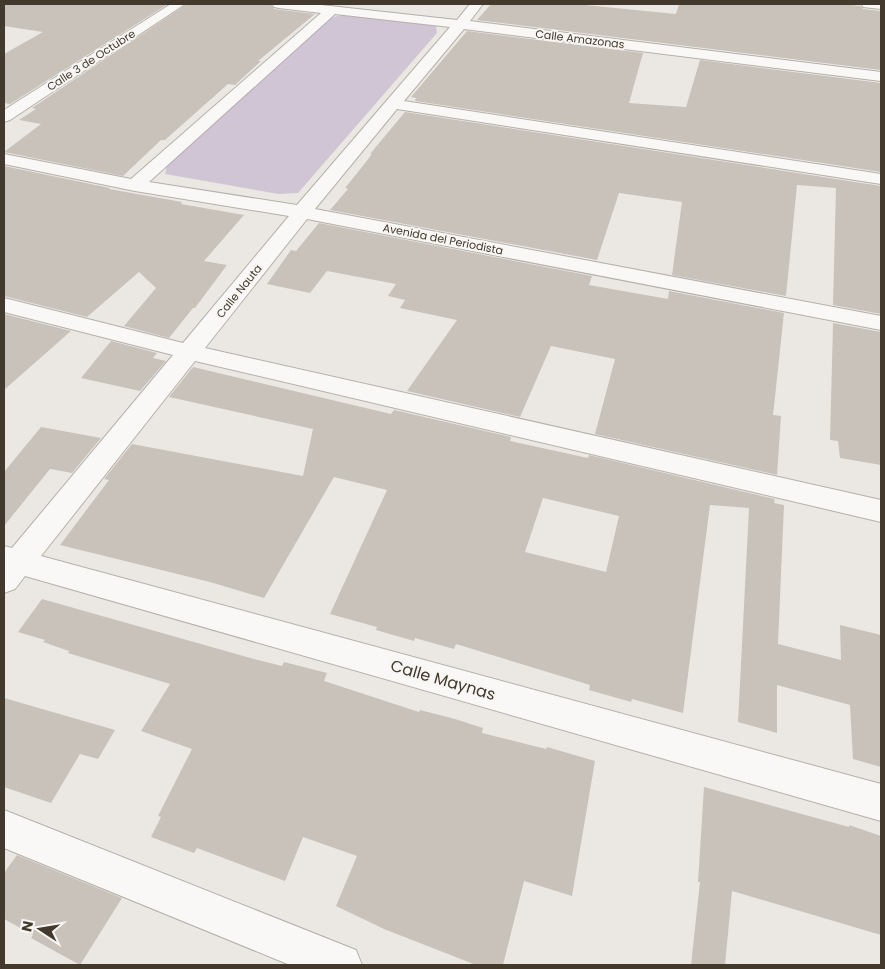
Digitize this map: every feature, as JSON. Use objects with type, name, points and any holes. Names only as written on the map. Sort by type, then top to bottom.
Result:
[{"type":"street","name":"Calle 3 de Octubre","points":[[4,117],[178,4]]},
{"type":"street","name":"Calle Amazonas","points":[[279,4],[460,24],[881,76]]},
{"type":"street","name":"Calle Nauta","points":[[9,566],[190,352],[302,212],[477,4]]},
{"type":"street","points":[[868,4],[881,5]]},
{"type":"street","points":[[135,185],[332,10]]},
{"type":"street","points":[[394,104],[881,179]]},
{"type":"street","name":"Avenida del Periodista","points":[[4,159],[135,185],[302,212],[881,323]]},
{"type":"street","points":[[4,305],[190,352],[881,511]]},
{"type":"street","name":"Calle Maynas","points":[[9,566],[881,803]]},
{"type":"street","points":[[4,829],[341,965]]},
{"type":"shaded area","points":[[342,15],[436,26],[437,33],[298,193],[278,194],[165,174],[168,162],[330,18]]},
{"type":"building","points":[[4,4],[168,4],[10,104],[4,103],[4,54],[43,32],[4,26]]},
{"type":"building","points":[[187,4],[271,4],[274,9],[315,14],[258,61],[261,61],[235,85],[228,84],[165,140],[161,140],[123,176],[4,152],[41,124],[19,120],[36,109],[32,108]]},
{"type":"building","points":[[491,4],[585,5],[676,14],[679,4],[843,4],[861,6],[863,9],[881,11],[881,70],[477,20]]},
{"type":"building","points":[[467,31],[643,53],[629,103],[686,107],[700,60],[881,83],[881,172],[415,101],[416,98],[411,97]]},
{"type":"building","points":[[405,112],[881,186],[881,314],[833,305],[836,188],[797,185],[786,296],[672,275],[682,202],[619,193],[597,260],[330,210],[348,189],[345,188],[372,154],[370,154]]},
{"type":"building","points":[[4,166],[109,189],[182,202],[181,204],[244,215],[204,261],[227,265],[195,308],[193,308],[169,338],[124,326],[156,288],[139,272],[87,317],[4,296]]},
{"type":"building","points":[[319,223],[592,276],[589,285],[668,299],[669,291],[784,313],[773,415],[781,416],[777,475],[595,434],[615,359],[551,346],[520,417],[407,391],[457,320],[400,308],[405,300],[388,296],[396,284],[327,271],[310,293],[267,284],[291,250],[296,251]]},
{"type":"building","points":[[4,314],[71,331],[4,390]]},
{"type":"building","points":[[833,323],[881,332],[881,465],[840,458],[838,441],[830,440]]},
{"type":"building","points":[[111,341],[157,353],[153,358],[166,361],[140,391],[81,378]]},
{"type":"building","points":[[193,367],[391,414],[394,410],[511,437],[510,441],[588,458],[589,455],[775,499],[774,503],[784,505],[778,644],[841,660],[840,625],[881,635],[881,767],[853,759],[850,705],[777,685],[777,733],[738,722],[749,508],[710,505],[683,713],[632,699],[631,702],[589,690],[590,685],[456,644],[454,649],[415,638],[414,641],[376,630],[377,627],[330,614],[387,490],[334,477],[264,598],[210,582],[60,545],[109,480],[104,479],[132,444],[303,476],[313,429],[169,397]],"holes":[[[543,498],[619,516],[606,572],[525,552]]]},
{"type":"building","points":[[41,427],[101,438],[72,473],[50,469],[4,526],[4,472]]},
{"type":"building","points":[[42,599],[254,659],[282,666],[284,662],[327,673],[324,681],[419,712],[420,710],[483,728],[482,733],[546,749],[547,747],[595,761],[572,896],[524,881],[503,965],[476,965],[384,929],[336,906],[357,856],[303,837],[285,881],[197,848],[194,853],[151,837],[161,817],[158,816],[192,749],[141,731],[170,684],[68,653],[69,651],[43,642],[45,640],[18,632]]},
{"type":"building","points":[[4,698],[115,730],[98,759],[80,754],[51,803],[4,787]]},
{"type":"building","points":[[704,787],[849,827],[849,825],[881,836],[881,935],[732,891],[725,965],[691,965],[700,882],[698,882]]},
{"type":"building","points":[[17,855],[122,898],[80,965],[31,938],[33,935],[4,919],[4,873]]}]
